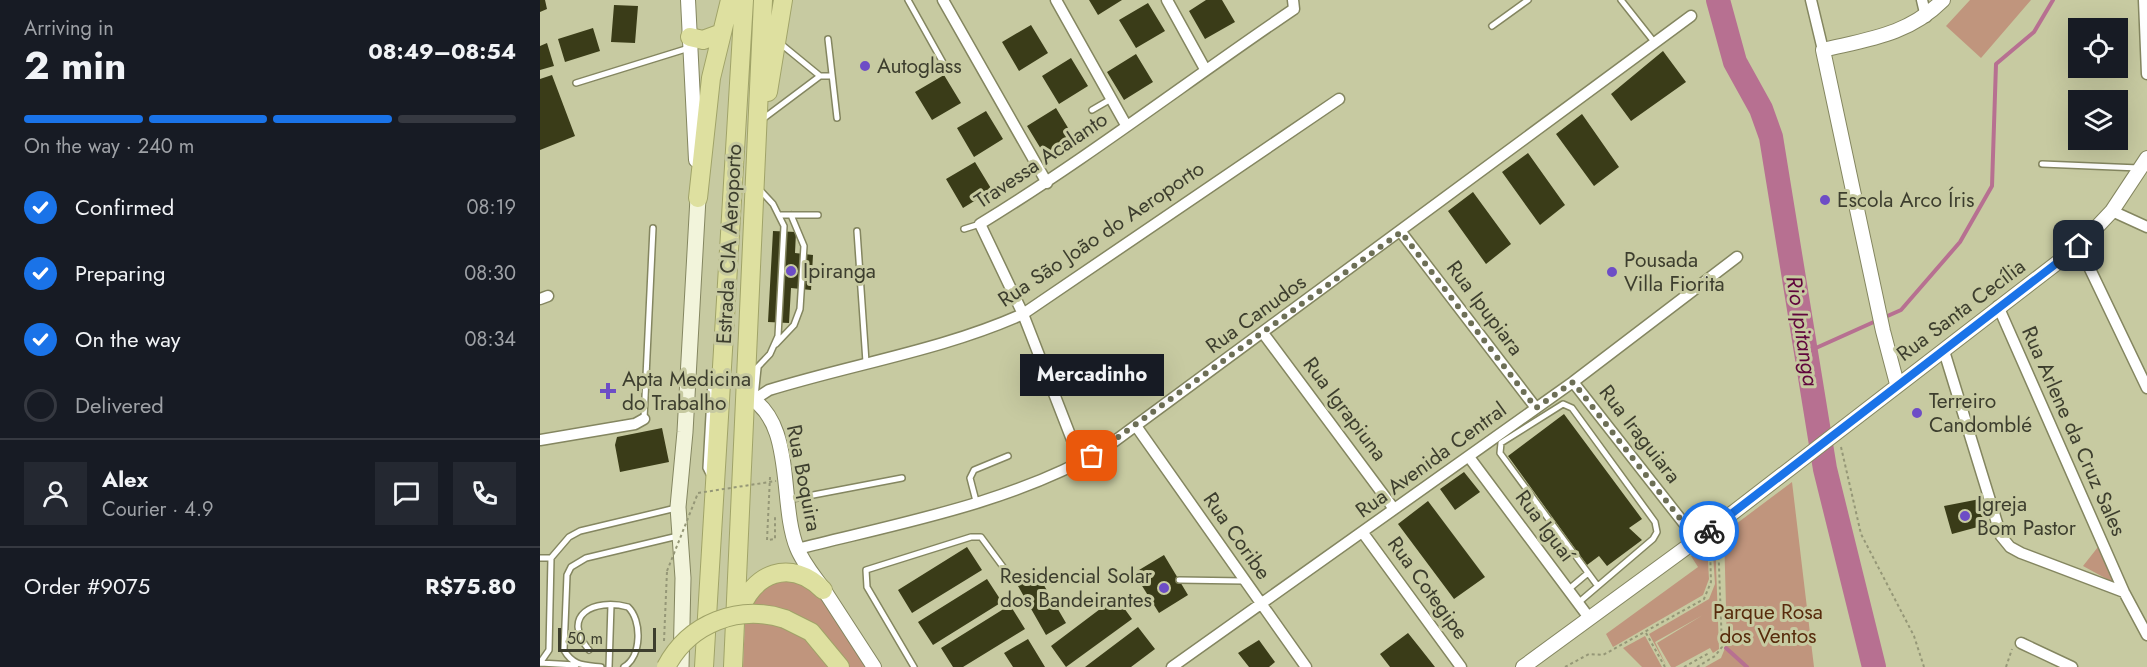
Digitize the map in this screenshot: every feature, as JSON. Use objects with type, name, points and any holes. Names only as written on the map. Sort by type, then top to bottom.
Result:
[{"type":"highway","points":[[698,198],[711,78],[730,0]]},
{"type":"highway","name":"Estrada CIA Aeroporto","points":[[704,667],[744,0]]},
{"type":"highway","name":"Estrada CIA Aeroporto","points":[[733,667],[748,392],[757,177],[756,116],[763,0]]},
{"type":"highway","points":[[757,177],[775,39],[783,0]]},
{"type":"highway","points":[[690,42],[722,33]]},
{"type":"highway","points":[[735,630],[747,596],[753,587],[768,576],[786,572],[801,574],[823,590]]},
{"type":"highway","points":[[664,659],[689,638],[722,618],[750,613],[785,619],[811,632],[828,649],[840,667]]},
{"type":"main road","points":[[681,667],[684,604],[678,507],[685,432],[698,198]]},
{"type":"street","points":[[688,0],[698,198]]},
{"type":"street","points":[[943,0],[1047,183]]},
{"type":"street","points":[[1056,0],[1126,125]]},
{"type":"street","points":[[1167,0],[1205,69]]},
{"type":"street","name":"Travessa Acalanto","points":[[1081,463],[1023,314],[980,224],[1047,183],[1205,69],[1294,9],[1296,4],[1293,0]]},
{"type":"street","points":[[1811,0],[1883,331],[1898,384]]},
{"type":"street","points":[[1922,0],[1926,17]]},
{"type":"street","points":[[1822,50],[1881,36],[1926,17],[1943,0]]},
{"type":"street","points":[[2144,0],[2147,74]]},
{"type":"street","name":"Rua Canudos","points":[[797,549],[938,514],[1081,463],[1136,426],[1401,232],[1691,16]]},
{"type":"street","name":"Rua São João do Aeroporto","points":[[748,392],[769,390],[996,326],[1023,314],[1339,99]]},
{"type":"street","name":"Rua Santa Cecília","points":[[1523,667],[1703,539],[1717,525],[1832,434],[2079,246],[2112,211],[2144,163]]},
{"type":"street","points":[[2112,211],[2147,227]]},
{"type":"street","name":"Rua Ipupiara","points":[[1401,232],[1536,408]]},
{"type":"street","points":[[2079,246],[2147,388]]},
{"type":"street","name":"Rua Avenida Central","points":[[1172,667],[1573,382],[1737,257]]},
{"type":"street","name":"Rua Arlene da Cruz Sales","points":[[1998,306],[2124,592],[2147,635]]},
{"type":"street","name":"Rua Igrapiuna","points":[[1263,333],[1394,509]]},
{"type":"street","points":[[1944,351],[2001,536],[2010,547],[2021,553],[2124,592]]},
{"type":"street","name":"Rua Iraguiara","points":[[1573,382],[1703,539]]},
{"type":"street","name":"Rua Boquira","points":[[748,392],[764,408],[776,431],[784,464],[786,500],[797,549],[874,667]]},
{"type":"street","points":[[540,440],[635,424],[644,419]]},
{"type":"street","name":"Rua Coribe","points":[[1136,426],[1306,667]]},
{"type":"street","name":"Rua Iguaí","points":[[1469,457],[1590,619]]},
{"type":"street","name":"Rua Cotegipe","points":[[1363,533],[1461,667]]},
{"type":"street","points":[[2021,643],[2072,667]]},
{"type":"lane","points":[[908,0],[946,68]]},
{"type":"lane","points":[[1492,26],[1528,0]]},
{"type":"lane","points":[[1621,0],[1655,43]]},
{"type":"lane","points":[[775,39],[820,76]]},
{"type":"lane","points":[[828,39],[837,118]]},
{"type":"lane","points":[[576,83],[690,42]]},
{"type":"lane","points":[[764,118],[820,76],[831,76]]},
{"type":"lane","points":[[1092,110],[1112,99]]},
{"type":"lane","name":"Rua Santa Cecília","points":[[2043,164],[2144,163]]},
{"type":"lane","points":[[757,177],[780,215],[784,226],[778,336],[773,347]]},
{"type":"lane","points":[[780,215],[818,215]]},
{"type":"lane","points":[[748,392],[758,366],[794,325],[800,309],[804,246],[790,215]]},
{"type":"lane","points":[[964,229],[980,224]]},
{"type":"lane","points":[[644,419],[653,228]]},
{"type":"lane","points":[[857,231],[866,362]]},
{"type":"lane","points":[[748,392],[758,366]]},
{"type":"lane","points":[[1578,603],[1653,539],[1657,525],[1572,408],[1563,404],[1501,443],[1499,449],[1501,455],[1597,585]]},
{"type":"lane","points":[[976,501],[970,478],[974,470],[1008,456]]},
{"type":"lane","points":[[786,500],[902,478]]},
{"type":"lane","points":[[540,663],[549,650],[552,558],[569,537],[580,531],[678,507]]},
{"type":"lane","points":[[578,665],[570,660],[563,641],[567,575],[571,567],[586,558],[680,536]]},
{"type":"lane","points":[[914,667],[867,586],[866,570],[971,537],[981,537],[1008,574]]},
{"type":"lane","points":[[540,558],[552,558]]},
{"type":"lane","points":[[1568,590],[1588,573]]},
{"type":"lane","points":[[1179,580],[1244,580]]},
{"type":"lane","points":[[609,667],[611,605]]},
{"type":"lane","points":[[589,650],[578,633],[577,622],[588,609],[611,605],[627,607],[637,621],[637,650],[633,659],[624,667]]},
{"type":"lane","points":[[540,663],[601,667]]},
{"type":"path","points":[[1832,434],[1861,534],[1914,636],[1923,667]]},
{"type":"path","points":[[771,471],[767,540],[775,539],[775,516]]},
{"type":"path","points":[[664,659],[667,571],[698,493],[776,481]]},
{"type":"path","points":[[1697,667],[1715,656],[1722,648],[1717,525]]},
{"type":"path","points":[[1565,667],[1589,654],[1603,655],[1707,596],[1712,578],[1703,539]]},
{"type":"path","points":[[1645,633],[1665,667]]},
{"type":"path","points":[[2006,667],[2012,648],[2021,643]]},
{"type":"path","points":[[1684,667],[1709,653]]},
{"type":"green space","points":[[1970,0],[2031,0],[1981,58],[1946,26]]},
{"type":"green space","name":"Parque Rosa dos Ventos","points":[[1792,482],[1814,667],[1705,667],[1721,658],[1727,643],[1724,533]]},
{"type":"green space","points":[[1715,536],[1719,649],[1713,653],[1710,648],[1671,667],[1657,643],[1703,615],[1655,642],[1667,667],[1649,634],[1709,599],[1715,584],[1712,539]]},
{"type":"green space","points":[[1707,544],[1709,579],[1703,595],[1613,647],[1606,634],[1698,567],[1691,556]]},
{"type":"green space","points":[[2098,547],[2116,584],[2083,566]]},
{"type":"green space","points":[[784,577],[818,593],[866,667],[848,667],[818,629],[806,621],[780,610],[747,604],[754,591]]},
{"type":"green space","points":[[745,621],[786,628],[795,632],[811,645],[831,667],[743,667]]},
{"type":"green space","points":[[1645,636],[1662,667],[1642,667],[1623,648]]},
{"type":"building","points":[[540,0],[545,0],[547,9],[540,12]]},
{"type":"building","points":[[1089,0],[1122,0],[1098,15]]},
{"type":"building","points":[[1206,0],[1222,0],[1235,22],[1205,39],[1189,11]]},
{"type":"building","points":[[1148,3],[1165,31],[1136,48],[1119,20]]},
{"type":"building","points":[[614,5],[638,6],[635,43],[611,42]]},
{"type":"building","points":[[1031,25],[1048,53],[1019,71],[1002,42]]},
{"type":"building","points":[[593,28],[600,51],[565,62],[558,39]]},
{"type":"building","points":[[547,43],[554,66],[540,70],[540,46]]},
{"type":"building","points":[[1663,51],[1686,82],[1631,121],[1611,94]]},
{"type":"building","points":[[1136,54],[1153,82],[1124,100],[1107,72]]},
{"type":"building","points":[[1071,58],[1088,86],[1059,104],[1042,76]]},
{"type":"building","points":[[552,75],[575,136],[540,150],[540,79]]},
{"type":"building","points":[[944,75],[961,103],[932,120],[915,92]]},
{"type":"building","points":[[1056,108],[1073,136],[1044,154],[1027,126]]},
{"type":"building","points":[[986,111],[1003,139],[974,157],[957,128]]},
{"type":"building","points":[[1582,114],[1619,167],[1594,186],[1556,134]]},
{"type":"building","points":[[1528,153],[1565,205],[1540,225],[1502,172]]},
{"type":"building","points":[[975,162],[992,190],[963,208],[946,179]]},
{"type":"building","points":[[1473,192],[1511,244],[1486,264],[1448,211]]},
{"type":"building","name":"Ipiranga","points":[[773,231],[796,232],[795,253],[813,255],[811,290],[791,288],[789,323],[768,322]]},
{"type":"building","points":[[1564,414],[1642,519],[1629,528],[1642,540],[1607,566],[1599,556],[1587,565],[1508,456]]},
{"type":"building","points":[[662,428],[669,462],[620,472],[615,445],[617,437]]},
{"type":"building","points":[[1464,472],[1480,492],[1455,510],[1440,489]]},
{"type":"building","name":"Igreja Bom Pastor","points":[[1980,499],[1985,525],[1952,534],[1944,506]]},
{"type":"building","points":[[1428,501],[1485,577],[1454,599],[1398,524]]},
{"type":"building","points":[[967,547],[982,570],[912,613],[898,590]]},
{"type":"building","name":"Residencial Solar dos Bandeirantes","points":[[1164,555],[1188,595],[1159,613],[1134,573]]},
{"type":"building","points":[[1038,575],[1066,623],[1046,635],[1018,586]]},
{"type":"building","points":[[987,579],[1002,602],[933,645],[918,622]]},
{"type":"building","points":[[1116,597],[1132,619],[1066,667],[1051,646]]},
{"type":"building","points":[[1010,605],[1025,629],[963,667],[953,667],[941,648]]},
{"type":"building","points":[[1138,627],[1155,649],[1131,667],[1085,667]]},
{"type":"building","points":[[1408,633],[1435,667],[1390,667],[1380,654]]},
{"type":"building","points":[[1028,639],[1045,667],[1013,667],[1004,653]]},
{"type":"building","points":[[1259,640],[1275,662],[1269,667],[1249,667],[1238,653]]},
{"type":"waterway","name":"Rio Ipitanga","points":[[1718,0],[1735,62],[1761,109],[1771,137],[1825,469],[1874,667]]},
{"type":"waterway","points":[[1883,318],[1901,310],[1960,242],[1992,186],[1996,64],[2034,32],[2053,0]]},
{"type":"waterway","points":[[1807,352],[1876,321]]},
{"type":"waterway","points":[[1726,648],[1747,667]]},
{"type":"way so far","points":[[1092,456],[1401,232],[1536,408],[1573,382],[1697,540],[1709,531]]},
{"type":"place","name":"Autoglass","points":[[865,66]]},
{"type":"place","name":"Escola Arco Íris","points":[[1825,200]]},
{"type":"place","name":"Ipiranga","points":[[791,271]]},
{"type":"place","name":"Pousada Villa Fiorita","points":[[1612,272]]},
{"type":"place","name":"Apta Medicina do Trabalho","points":[[608,391]]},
{"type":"place","name":"Terreiro Candomblé","points":[[1917,413]]},
{"type":"place","name":"Mercadinho","points":[[1092,456]]},
{"type":"place","name":"Igreja Bom Pastor","points":[[1965,516]]},
{"type":"place","name":"Residencial Solar dos Bandeirantes","points":[[1164,588]]},
{"type":"route","points":[[1709,531],[1802,457],[1944,351],[1998,306],[2079,246]]}]
